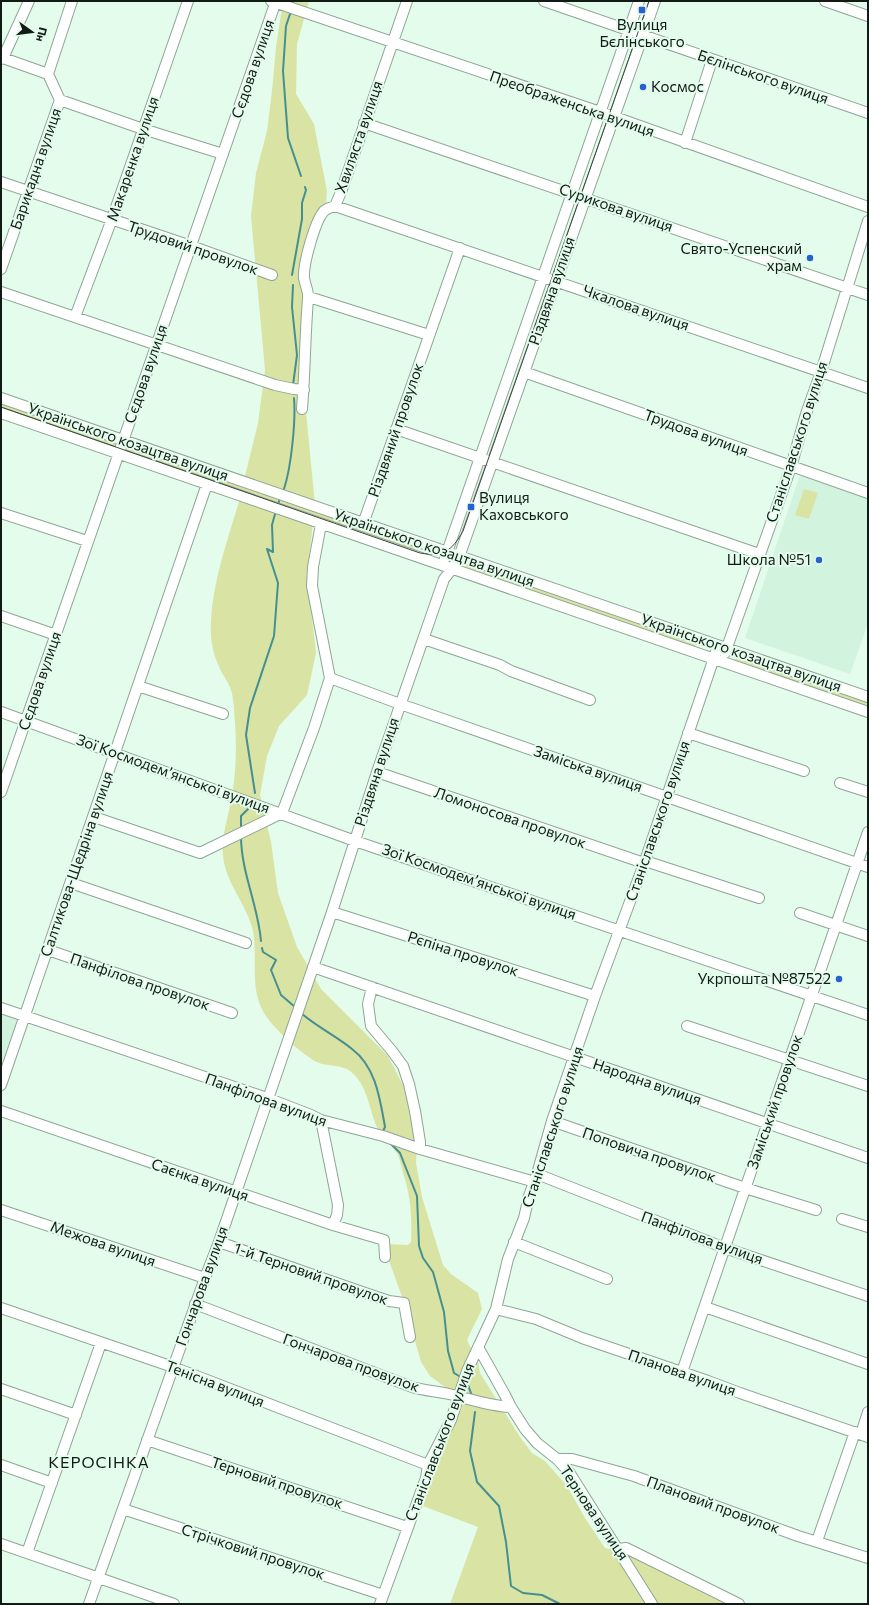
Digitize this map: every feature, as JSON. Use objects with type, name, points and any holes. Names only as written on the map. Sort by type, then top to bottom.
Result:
[{"type":"street","points":[[29,1],[2,58],[48,74],[72,1]]},
{"type":"street","name":"Макаренка вулиця","points":[[75,317],[112,220],[188,1]]},
{"type":"street","name":"Хвиляста вулиця","points":[[302,408],[304,390],[306,315],[309,297],[304,278],[309,245],[323,212],[335,206],[341,192],[407,1]]},
{"type":"street","name":"Бєлінського вулиця","points":[[544,1],[868,113]]},
{"type":"street","name":"Різдвяна вулиця","points":[[448,568],[446,552],[639,1]]},
{"type":"street","name":"Різдвяна вулиця","points":[[313,967],[377,772],[444,579],[448,568],[458,557],[655,1]]},
{"type":"street","points":[[825,1],[868,16]]},
{"type":"street","name":"Преображенська вулиця","points":[[274,2],[600,112],[868,207]]},
{"type":"street","name":"Сєдова вулиця","points":[[1,792],[223,154],[274,2]]},
{"type":"street","points":[[685,143],[712,60]]},
{"type":"street","name":"Барикадна вулиця","points":[[1,269],[60,100],[48,74]]},
{"type":"street","points":[[60,100],[223,154]]},
{"type":"street","name":"Сурикова вулиця","points":[[364,123],[868,295]]},
{"type":"street","name":"Трудовий провулок","points":[[1,182],[272,275]]},
{"type":"street","name":"Чкалова вулиця","points":[[335,206],[556,280],[868,388]]},
{"type":"street","name":"Станіславського вулиця","points":[[381,1599],[426,1478],[428,1465],[451,1420],[467,1371],[496,1309],[507,1263],[524,1218],[529,1196],[536,1178],[552,1121],[688,734],[759,554],[791,467],[806,414],[821,372],[868,220]]},
{"type":"street","name":"Різдвяний провулок","points":[[363,524],[460,248]]},
{"type":"street","points":[[1,292],[275,385],[304,390]]},
{"type":"street","points":[[309,297],[429,336]]},
{"type":"street","name":"Трудова вулиця","points":[[524,372],[868,493]]},
{"type":"street","name":"Українського козацтва вулиця","points":[[1,398],[458,557],[868,697]]},
{"type":"street","name":"Українського козацтва вулиця","points":[[1,412],[448,568],[868,712]]},
{"type":"street","points":[[396,430],[759,554]]},
{"type":"street","name":"Салтикова-Щедріна вулиця","points":[[1,1085],[208,484]]},
{"type":"street","points":[[1,513],[87,542]]},
{"type":"street","points":[[94,817],[200,853],[282,813],[314,728],[330,678],[312,586],[313,567],[321,524]]},
{"type":"street","points":[[1,616],[56,635]]},
{"type":"street","points":[[424,639],[500,665],[511,671],[590,700]]},
{"type":"street","name":"Заміська вулиця","points":[[330,678],[400,704],[868,867]]},
{"type":"street","points":[[138,686],[223,714]]},
{"type":"street","name":"Зої Космодем’янської вулиця","points":[[1,712],[282,813],[355,841],[868,1015]]},
{"type":"street","points":[[688,734],[804,771]]},
{"type":"street","name":"Ломоносова провулок","points":[[377,772],[644,862],[759,898]]},
{"type":"street","points":[[840,783],[868,792]]},
{"type":"street","name":"Заміський провулок","points":[[682,1372],[868,832]]},
{"type":"street","points":[[71,883],[246,943]]},
{"type":"street","name":"Рєпіна провулок","points":[[332,912],[595,996]]},
{"type":"street","points":[[800,913],[868,936]]},
{"type":"street","name":"Панфілова провулок","points":[[48,950],[232,1013]]},
{"type":"street","name":"Народна вулиця","points":[[313,967],[868,1158]]},
{"type":"street","name":"Гончарова вулиця","points":[[89,1604],[204,1278],[219,1242],[313,967]]},
{"type":"street","points":[[372,987],[368,1004],[371,1026],[403,1066],[413,1104],[420,1149]]},
{"type":"street","name":"Панфілова вулиця","points":[[1,1008],[267,1098],[321,1120],[383,1136],[420,1149],[536,1178],[725,1248],[868,1296]]},
{"type":"street","points":[[687,1026],[868,1086]]},
{"type":"street","name":"Саєнка вулиця","points":[[1,1111],[235,1192],[333,1225],[384,1240],[385,1257]]},
{"type":"street","points":[[321,1120],[338,1205],[337,1214],[333,1225]]},
{"type":"street","name":"Поповича провулок","points":[[552,1121],[746,1188],[816,1210]]},
{"type":"street","name":"Межова вулиця","points":[[1,1210],[204,1278]]},
{"type":"street","points":[[842,1219],[868,1227]]},
{"type":"street","name":"1-й Терновий провулок","points":[[219,1242],[389,1301],[404,1303],[410,1337]]},
{"type":"street","points":[[514,1242],[607,1279]]},
{"type":"street","name":"Гончарова провулок","points":[[195,1304],[412,1387],[485,1404],[511,1407]]},
{"type":"street","points":[[705,1307],[868,1364]]},
{"type":"street","name":"Тенісна вулиця","points":[[1,1308],[173,1367],[428,1465]]},
{"type":"street","name":"Планова вулиця","points":[[496,1309],[536,1319],[582,1338],[861,1434]]},
{"type":"street","points":[[27,1553],[101,1343]]},
{"type":"street","name":"Тернова вулиця","points":[[478,1347],[506,1395],[511,1407],[530,1436],[536,1443],[557,1459],[569,1472],[652,1604]]},
{"type":"street","points":[[1,1388],[76,1415]]},
{"type":"street","points":[[817,1541],[861,1434],[868,1412]]},
{"type":"street","name":"Терновий провулок","points":[[147,1440],[407,1527]]},
{"type":"street","name":"Плановий провулок","points":[[557,1459],[572,1459],[634,1476],[798,1536],[868,1558]]},
{"type":"street","points":[[1,1465],[52,1483]]},
{"type":"street","name":"Стрічковий провулок","points":[[123,1509],[381,1599]]},
{"type":"street","points":[[1,1544],[174,1604]]},
{"type":"street","points":[[618,1549],[626,1548],[739,1604]]},
{"type":"shaded area","name":"Школа №51","points":[[800,475],[868,498],[868,623],[850,674],[745,638]]},
{"type":"shaded area","points":[[1,1011],[22,1018],[1,1078]]},
{"type":"green space","points":[[283,1],[309,1],[297,44],[296,94],[314,124],[327,191],[326,203],[312,223],[301,267],[303,324],[299,383],[306,412],[315,505],[244,480],[258,423],[265,370],[251,216],[256,173],[267,131],[276,47]]},
{"type":"green space","points":[[1,400],[121,441],[117,451],[1,411]]},
{"type":"green space","points":[[125,443],[417,544],[414,553],[121,452]]},
{"type":"green space","points":[[804,489],[818,493],[809,519],[795,515]]},
{"type":"green space","points":[[240,498],[313,523],[307,575],[316,653],[307,695],[279,726],[267,756],[260,795],[271,842],[278,893],[297,947],[321,989],[388,1056],[406,1091],[417,1139],[416,1163],[422,1197],[443,1265],[451,1274],[478,1293],[482,1309],[467,1340],[478,1362],[480,1373],[520,1437],[532,1453],[545,1461],[567,1486],[585,1518],[605,1548],[624,1552],[732,1604],[450,1604],[478,1527],[415,1503],[456,1395],[430,1376],[421,1362],[404,1302],[385,1250],[388,1244],[408,1245],[411,1242],[411,1216],[409,1199],[400,1160],[397,1153],[379,1131],[367,1097],[361,1083],[356,1077],[347,1069],[319,1063],[313,1060],[281,1033],[264,1013],[259,1003],[255,983],[253,931],[246,912],[228,875],[223,855],[223,842],[234,785],[236,733],[232,694],[218,664],[211,640],[211,619],[212,604],[218,574]]},
{"type":"green space","points":[[467,562],[697,641],[694,650],[464,571]]},
{"type":"green space","points":[[736,655],[868,700],[868,709],[733,663]]},
{"type":"waterway","points":[[290,14],[286,26],[283,71],[288,138],[301,176]]},
{"type":"waterway","points":[[292,275],[302,219],[302,203],[306,190],[305,187]]},
{"type":"waterway","points":[[293,285],[292,307],[297,355],[293,385]]},
{"type":"waterway","points":[[284,489],[289,469],[292,444],[294,398]]},
{"type":"waterway","points":[[255,793],[246,735],[250,708],[274,636],[278,583],[267,549],[273,552],[272,525],[275,514]]},
{"type":"waterway","points":[[241,830],[241,816],[249,808]]},
{"type":"waterway","points":[[241,836],[244,863],[257,914],[261,941]]},
{"type":"waterway","points":[[262,948],[263,952],[276,960],[271,970],[281,995],[295,1007]]},
{"type":"waterway","points":[[301,1013],[313,1023],[352,1049],[367,1065],[372,1074],[379,1095],[385,1127],[383,1131]]},
{"type":"waterway","points":[[389,1142],[400,1153],[417,1196],[419,1246],[423,1258],[433,1272],[444,1312],[448,1351],[454,1373],[459,1376]]},
{"type":"waterway","points":[[467,1382],[472,1396]]},
{"type":"waterway","points":[[475,1412],[470,1451],[477,1482],[499,1506],[506,1542],[511,1586],[523,1593],[542,1595],[560,1604]]},
{"type":"tram line","points":[[1,407],[420,553],[435,554],[451,548],[463,531],[649,1]]},
{"type":"place","name":"Вулиця Бєлінського","points":[[642,10]]},
{"type":"place","name":"Космос","points":[[643,87]]},
{"type":"place","name":"Свято-Успенский храм","points":[[810,258]]},
{"type":"place","name":"Вулиця Каховського","points":[[471,507]]},
{"type":"place","name":"Школа №51","points":[[819,560]]},
{"type":"place","name":"Укрпошта №87522","points":[[839,979]]},
{"type":"district","name":"КЕРОСІНКА","points":[[99,1462]]}]
